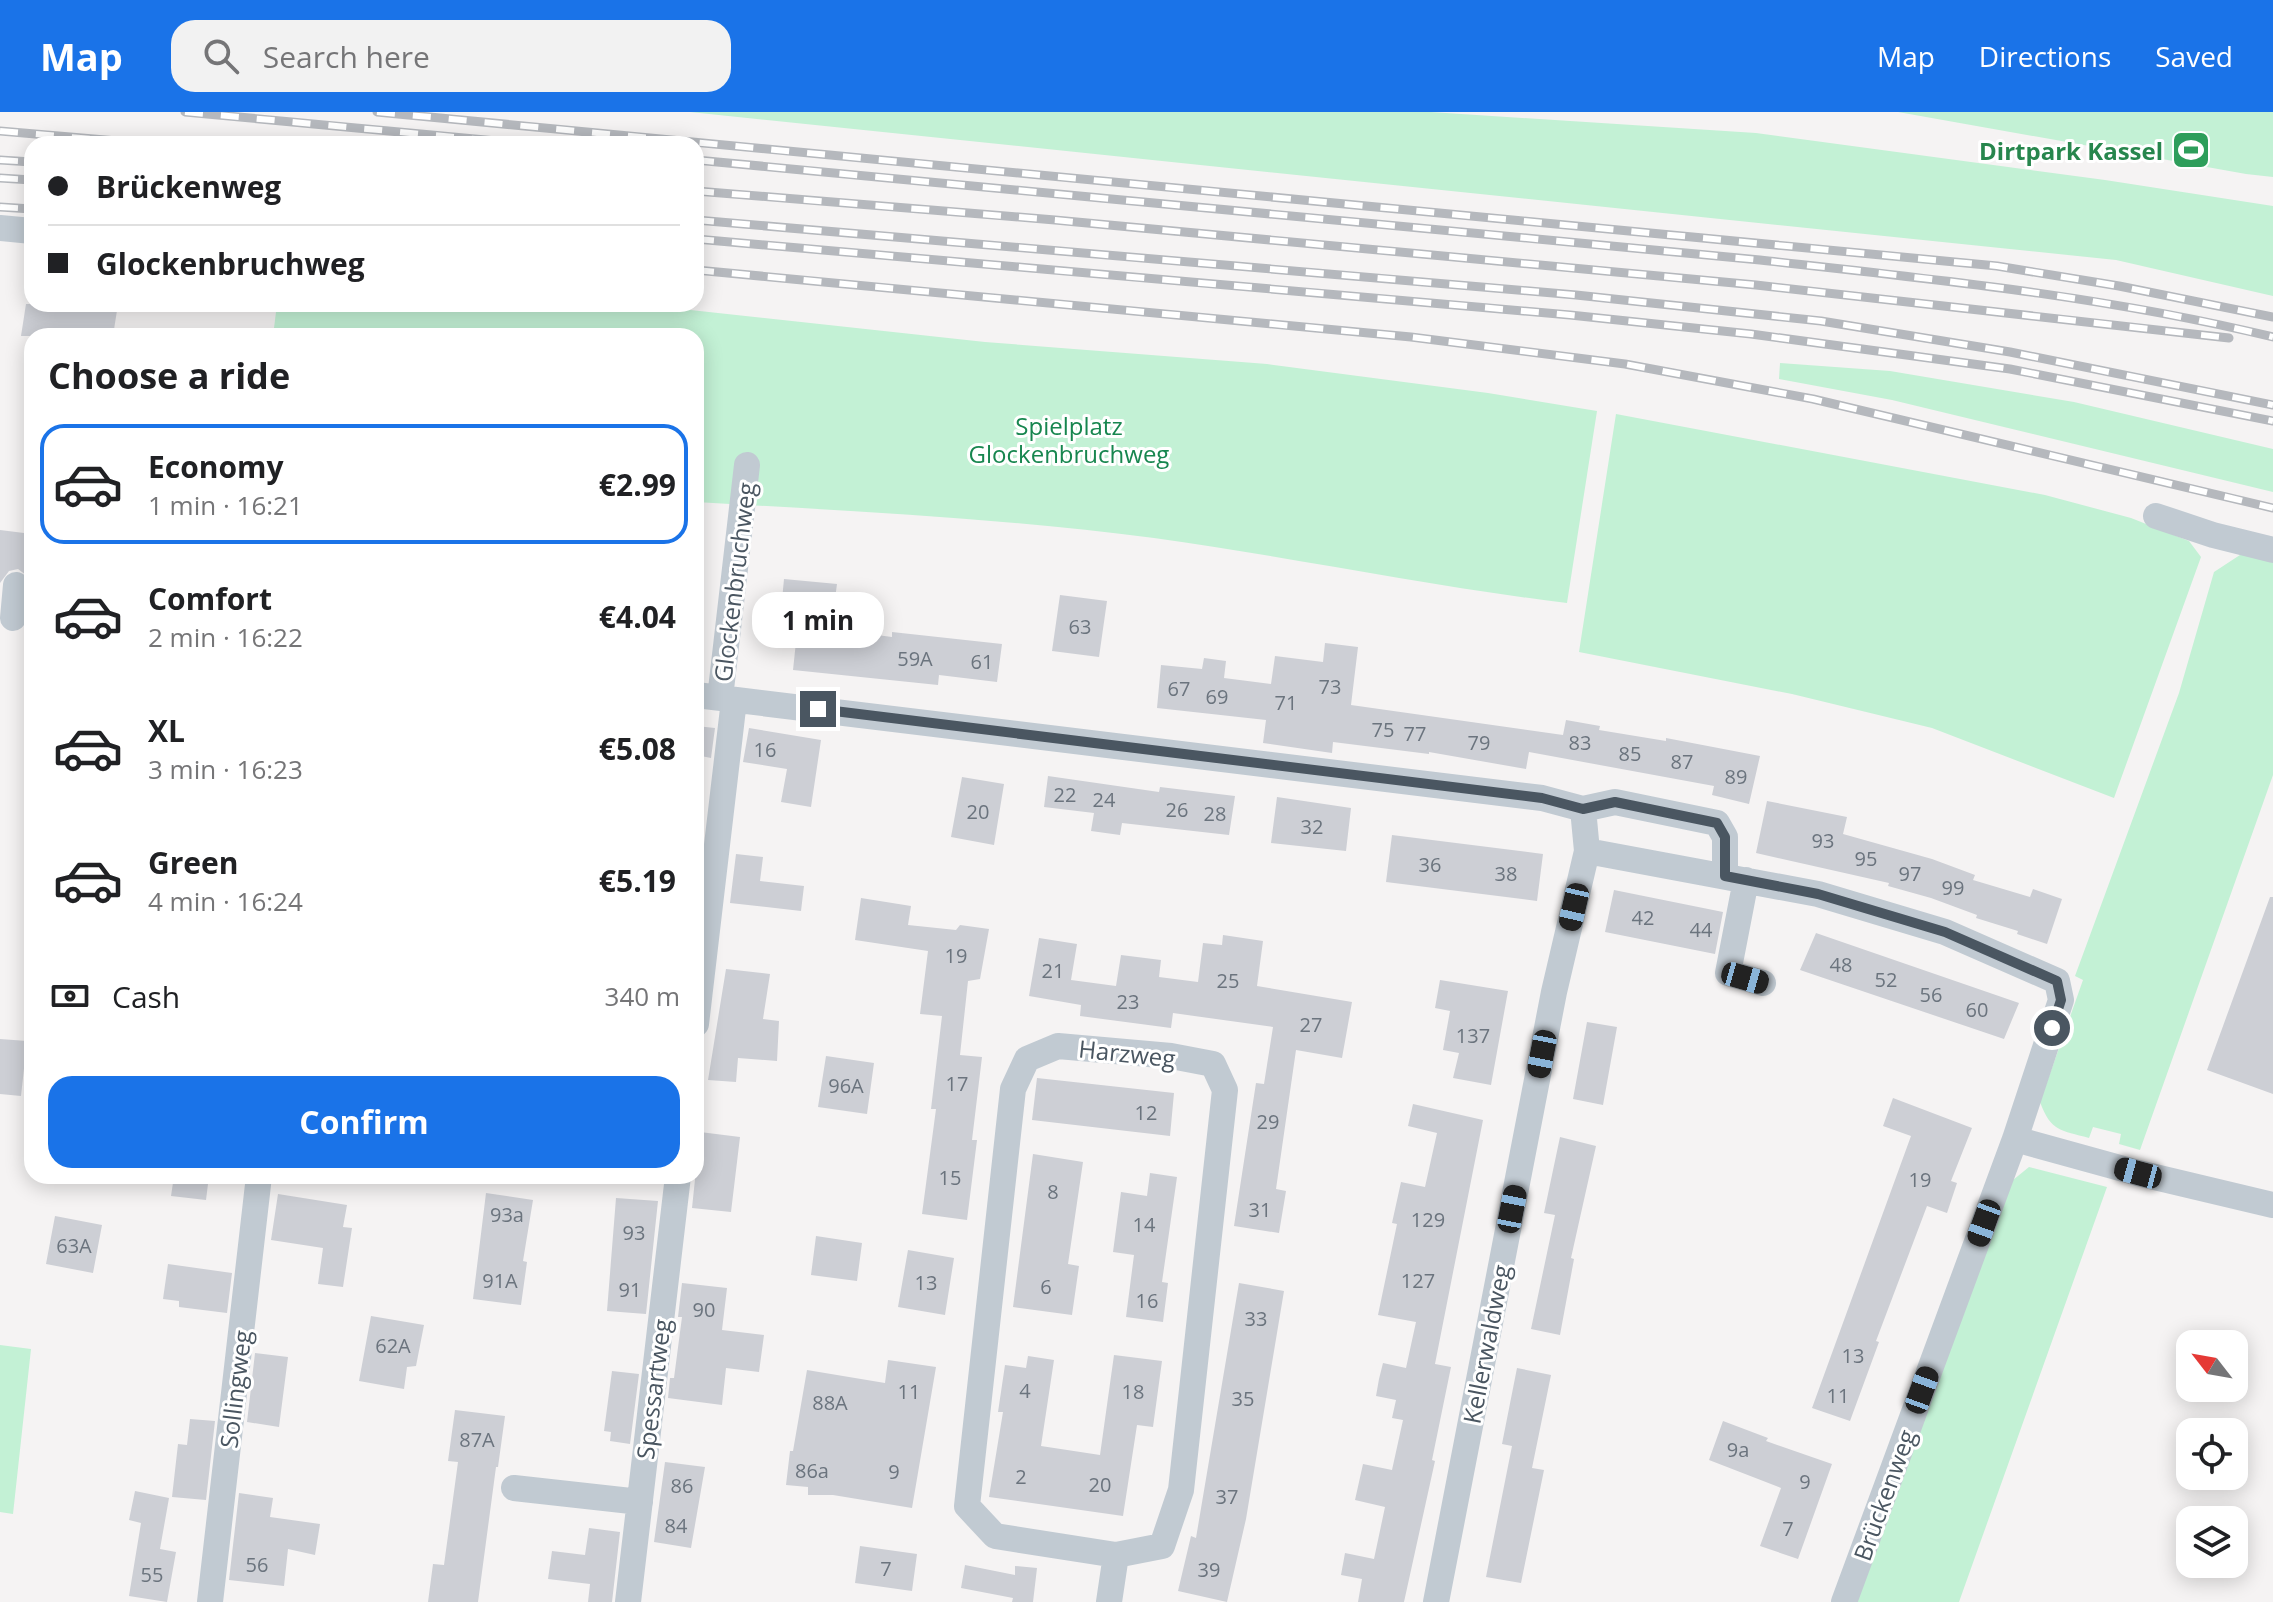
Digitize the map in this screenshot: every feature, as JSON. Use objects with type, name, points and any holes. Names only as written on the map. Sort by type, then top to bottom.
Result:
[{"type":"street","points":[[0,228],[24,230]]},
{"type":"street","name":"Glockenbruchweg","points":[[747,465],[717,698],[1542,798],[1583,809],[1615,802],[1717,823],[1725,837],[1735,878]]},
{"type":"street","points":[[2156,516],[2273,550]]},
{"type":"street","points":[[15,618],[16,585]]},
{"type":"street","points":[[704,900],[717,698]]},
{"type":"street","points":[[1583,809],[1587,851],[1735,878],[1728,973],[1763,983]]},
{"type":"street","name":"Kellerwaldweg","points":[[1436,1602],[1554,992],[1587,851]]},
{"type":"street","name":"Brückenweg","points":[[1735,878],[1818,894],[1945,932],[2057,981],[2061,1000],[2015,1139],[1844,1602]]},
{"type":"street","name":"Harzweg","points":[[1058,1046],[1171,1056],[1213,1064],[1225,1090],[1181,1490],[1162,1546],[1116,1555],[995,1536],[967,1506],[1013,1089],[1027,1059],[1058,1046]]},
{"type":"street","points":[[2015,1139],[2138,1173],[2273,1205]]},
{"type":"street","name":"Sollingweg","points":[[210,1602],[258,1184]]},
{"type":"street","name":"Spessartweg","points":[[628,1602],[677,1184]]},
{"type":"street","points":[[514,1488],[640,1502]]},
{"type":"street","points":[[1109,1602],[1116,1555]]},
{"type":"green space","points":[[690,112],[1431,112],[1756,133],[2273,206],[2273,296],[2116,260]]},
{"type":"green space","name":"Dirtpark Kassel","points":[[1898,112],[2273,112],[2273,177],[2246,174]]},
{"type":"green space","name":"Spielplatz Glockenbruchweg","points":[[704,311],[985,342],[1267,364],[1488,393],[1597,411],[1567,603],[1097,531],[925,516],[704,502],[704,328],[274,328],[276,312]]},
{"type":"green space","points":[[1780,363],[1890,371],[2074,402],[2273,449],[2273,492],[1892,400],[1779,379]]},
{"type":"green space","points":[[1616,414],[2045,495],[2131,518],[2189,541],[2201,557],[2114,798],[1932,728],[1792,694],[1579,652]]},
{"type":"green space","points":[[2243,553],[2273,562],[2273,775],[2140,1150],[2119,1144],[2121,1134],[2093,1127],[2089,1138],[2058,1128],[2048,1119],[2040,1102],[2083,980],[2075,976],[2179,693],[2214,572]]},
{"type":"green space","points":[[2029,1167],[2107,1187],[1959,1602],[1855,1602],[2013,1180]]},
{"type":"green space","points":[[0,1345],[31,1349],[13,1514],[0,1512]]},
{"type":"building","points":[[25,312],[117,312],[114,328],[24,328],[24,336],[21,336]]},
{"type":"building","points":[[0,530],[24,533],[24,574],[18,569],[9,571],[0,583]]},
{"type":"building","points":[[784,579],[837,584],[831,629],[892,637],[892,632],[1002,644],[997,682],[939,675],[938,685],[793,670],[798,623],[780,621]]},
{"type":"building","points":[[1060,595],[1107,601],[1099,657],[1052,651]]},
{"type":"building","points":[[1325,643],[1358,647],[1351,705],[1563,735],[1566,720],[1600,726],[1599,730],[1666,741],[1666,738],[1760,756],[1749,804],[1712,795],[1714,786],[1529,752],[1526,769],[1429,752],[1333,742],[1332,753],[1263,743],[1266,720],[1157,708],[1161,665],[1202,669],[1204,658],[1226,661],[1224,678],[1271,684],[1275,656],[1323,662]]},
{"type":"building","points":[[704,727],[715,728],[711,758],[704,757]]},
{"type":"building","points":[[749,728],[821,740],[811,807],[781,802],[787,769],[743,762]]},
{"type":"building","points":[[1048,776],[1159,792],[1160,787],[1235,796],[1229,835],[1122,823],[1120,835],[1091,831],[1094,813],[1044,807]]},
{"type":"building","points":[[962,777],[1004,784],[994,845],[951,837]]},
{"type":"building","points":[[1277,797],[1351,808],[1346,851],[1271,843]]},
{"type":"building","points":[[1767,801],[1847,817],[1843,834],[1932,859],[1975,875],[1973,880],[2030,897],[2033,889],[2062,899],[2047,944],[1931,898],[1888,886],[1889,883],[1756,853]]},
{"type":"building","points":[[1392,835],[1543,854],[1537,901],[1386,882]]},
{"type":"building","points":[[736,854],[763,857],[760,881],[804,886],[801,911],[730,903]]},
{"type":"building","points":[[1614,890],[1723,912],[1715,954],[1605,932]]},
{"type":"building","points":[[2270,897],[2273,897],[2273,1094],[2207,1070]]},
{"type":"building","points":[[861,898],[911,906],[908,925],[956,930],[960,925],[989,929],[980,979],[968,981],[960,1055],[982,1057],[972,1140],[977,1140],[967,1220],[922,1214],[936,1109],[931,1109],[942,1016],[920,1014],[928,951],[855,940]]},
{"type":"building","points":[[1816,933],[2019,1003],[2004,1039],[1800,970]]},
{"type":"building","points":[[1223,935],[1263,941],[1257,986],[1352,1002],[1342,1058],[1296,1050],[1276,1189],[1286,1191],[1279,1233],[1234,1226],[1256,1083],[1264,1084],[1273,1027],[1173,1013],[1171,1028],[1080,1016],[1081,1005],[1029,996],[1039,938],[1077,944],[1071,980],[1116,986],[1121,955],[1161,960],[1159,977],[1198,982],[1203,943],[1222,945]]},
{"type":"building","points":[[726,969],[770,974],[763,1019],[779,1021],[777,1061],[738,1058],[736,1082],[708,1080]]},
{"type":"building","points":[[1440,980],[1508,991],[1491,1085],[1453,1078],[1459,1053],[1443,1050],[1450,1011],[1435,1008]]},
{"type":"building","points":[[1587,1022],[1617,1027],[1603,1105],[1573,1099]]},
{"type":"building","points":[[0,1039],[24,1041],[21,1096],[0,1094]]},
{"type":"building","points":[[826,1056],[874,1063],[867,1114],[818,1107]]},
{"type":"building","points":[[1037,1078],[1174,1093],[1170,1136],[1032,1120]]},
{"type":"building","points":[[1893,1098],[1972,1128],[1951,1181],[1957,1183],[1947,1213],[1927,1206],[1876,1341],[1879,1342],[1850,1421],[1812,1408],[1911,1136],[1883,1126]]},
{"type":"building","points":[[1413,1104],[1483,1120],[1435,1364],[1451,1367],[1432,1460],[1435,1461],[1404,1602],[1358,1602],[1362,1579],[1341,1575],[1345,1553],[1374,1559],[1385,1507],[1355,1500],[1363,1464],[1392,1470],[1403,1420],[1392,1418],[1396,1400],[1376,1396],[1379,1379],[1383,1363],[1406,1368],[1416,1322],[1378,1315],[1397,1224],[1392,1223],[1401,1182],[1425,1187],[1437,1133],[1408,1126]]},
{"type":"building","points":[[704,1132],[740,1137],[731,1212],[692,1208],[695,1184],[704,1184]]},
{"type":"building","points":[[1560,1137],[1596,1146],[1571,1258],[1574,1259],[1560,1335],[1531,1329],[1555,1215],[1544,1213]]},
{"type":"building","points":[[1033,1154],[1083,1162],[1068,1264],[1079,1266],[1072,1315],[1013,1307]]},
{"type":"building","points":[[1150,1173],[1177,1177],[1162,1282],[1168,1283],[1163,1322],[1126,1317],[1134,1255],[1113,1252],[1121,1192],[1147,1196]]},
{"type":"building","points":[[173,1184],[208,1184],[206,1200],[171,1196]]},
{"type":"building","points":[[486,1193],[533,1200],[523,1261],[527,1262],[521,1305],[473,1299]]},
{"type":"building","points":[[278,1194],[347,1205],[343,1227],[352,1228],[343,1287],[318,1284],[323,1248],[271,1240]]},
{"type":"building","points":[[616,1198],[658,1201],[646,1314],[607,1311]]},
{"type":"building","points":[[55,1216],[102,1225],[93,1273],[46,1264]]},
{"type":"building","points":[[816,1236],[862,1243],[857,1281],[811,1275]]},
{"type":"building","points":[[908,1250],[954,1258],[945,1315],[898,1307]]},
{"type":"building","points":[[168,1264],[232,1273],[227,1313],[179,1307],[179,1301],[163,1299]]},
{"type":"building","points":[[682,1283],[727,1288],[722,1330],[764,1335],[759,1372],[726,1368],[722,1405],[668,1398],[670,1378],[674,1378],[682,1317],[678,1317]]},
{"type":"building","points":[[1239,1283],[1284,1291],[1246,1519],[1227,1602],[1178,1591],[1191,1536],[1196,1538]]},
{"type":"building","points":[[371,1316],[424,1325],[416,1366],[407,1367],[404,1389],[359,1381]]},
{"type":"building","points":[[255,1353],[288,1357],[279,1427],[247,1422]]},
{"type":"building","points":[[1114,1355],[1162,1361],[1153,1427],[1137,1425],[1123,1516],[989,1497],[1003,1412],[998,1412],[1005,1365],[1026,1368],[1028,1356],[1054,1360],[1041,1446],[1100,1455]]},
{"type":"building","points":[[888,1360],[936,1367],[912,1508],[833,1495],[808,1495],[808,1487],[786,1485],[807,1370],[885,1383]]},
{"type":"building","points":[[1517,1368],[1551,1375],[1532,1468],[1544,1470],[1521,1583],[1486,1577],[1512,1446],[1502,1444]]},
{"type":"building","points":[[612,1371],[639,1374],[630,1444],[610,1441],[611,1432],[604,1431]]},
{"type":"building","points":[[455,1410],[505,1416],[498,1467],[478,1602],[428,1602],[433,1564],[444,1565],[458,1462],[448,1461]]},
{"type":"building","points":[[190,1419],[215,1421],[206,1500],[172,1497],[178,1444],[187,1445]]},
{"type":"building","points":[[1723,1421],[1768,1438],[1766,1441],[1832,1464],[1798,1559],[1760,1546],[1781,1488],[1709,1460]]},
{"type":"building","points":[[665,1462],[705,1467],[691,1548],[654,1542]]},
{"type":"building","points":[[135,1491],[169,1498],[160,1549],[176,1552],[167,1602],[129,1596],[141,1523],[129,1520]]},
{"type":"building","points":[[239,1493],[273,1498],[270,1517],[320,1524],[315,1555],[288,1549],[284,1586],[229,1580]]},
{"type":"building","points":[[589,1528],[620,1532],[612,1602],[588,1602],[590,1584],[548,1579],[552,1551],[585,1555]]},
{"type":"building","points":[[860,1546],[917,1554],[912,1591],[855,1583]]},
{"type":"building","points":[[965,1565],[1015,1575],[1015,1566],[1037,1568],[1033,1602],[1012,1602],[1013,1598],[961,1588]]},
{"type":"railway","points":[[185,112],[443,136]]},
{"type":"railway","points":[[377,112],[629,136]]},
{"type":"railway","points":[[0,131],[58,136]]},
{"type":"railway","points":[[704,143],[1997,266],[2119,286],[2273,317]]},
{"type":"railway","points":[[0,160],[24,162]]},
{"type":"railway","points":[[704,161],[1889,274],[2146,310],[2273,337]]},
{"type":"railway","points":[[0,178],[24,180]]},
{"type":"railway","points":[[704,192],[1055,220],[1756,285],[2229,338]]},
{"type":"railway","points":[[0,207],[24,208]]},
{"type":"railway","points":[[704,221],[1576,295],[1821,321],[2010,352],[2273,405]]},
{"type":"railway","points":[[704,240],[1570,315],[1751,334],[2010,369],[2273,421]]},
{"type":"railway","points":[[704,271],[1411,337],[1625,364],[1813,399],[2273,508]]},
{"type":"place","name":"Dirtpark Kassel","points":[[2191,150]]},
{"type":"route","points":[[818,709],[1542,798],[1583,809],[1615,802],[1717,823],[1725,837],[1725,876],[1818,894],[1945,932],[2057,981],[2061,1000],[2052,1028]]}]
